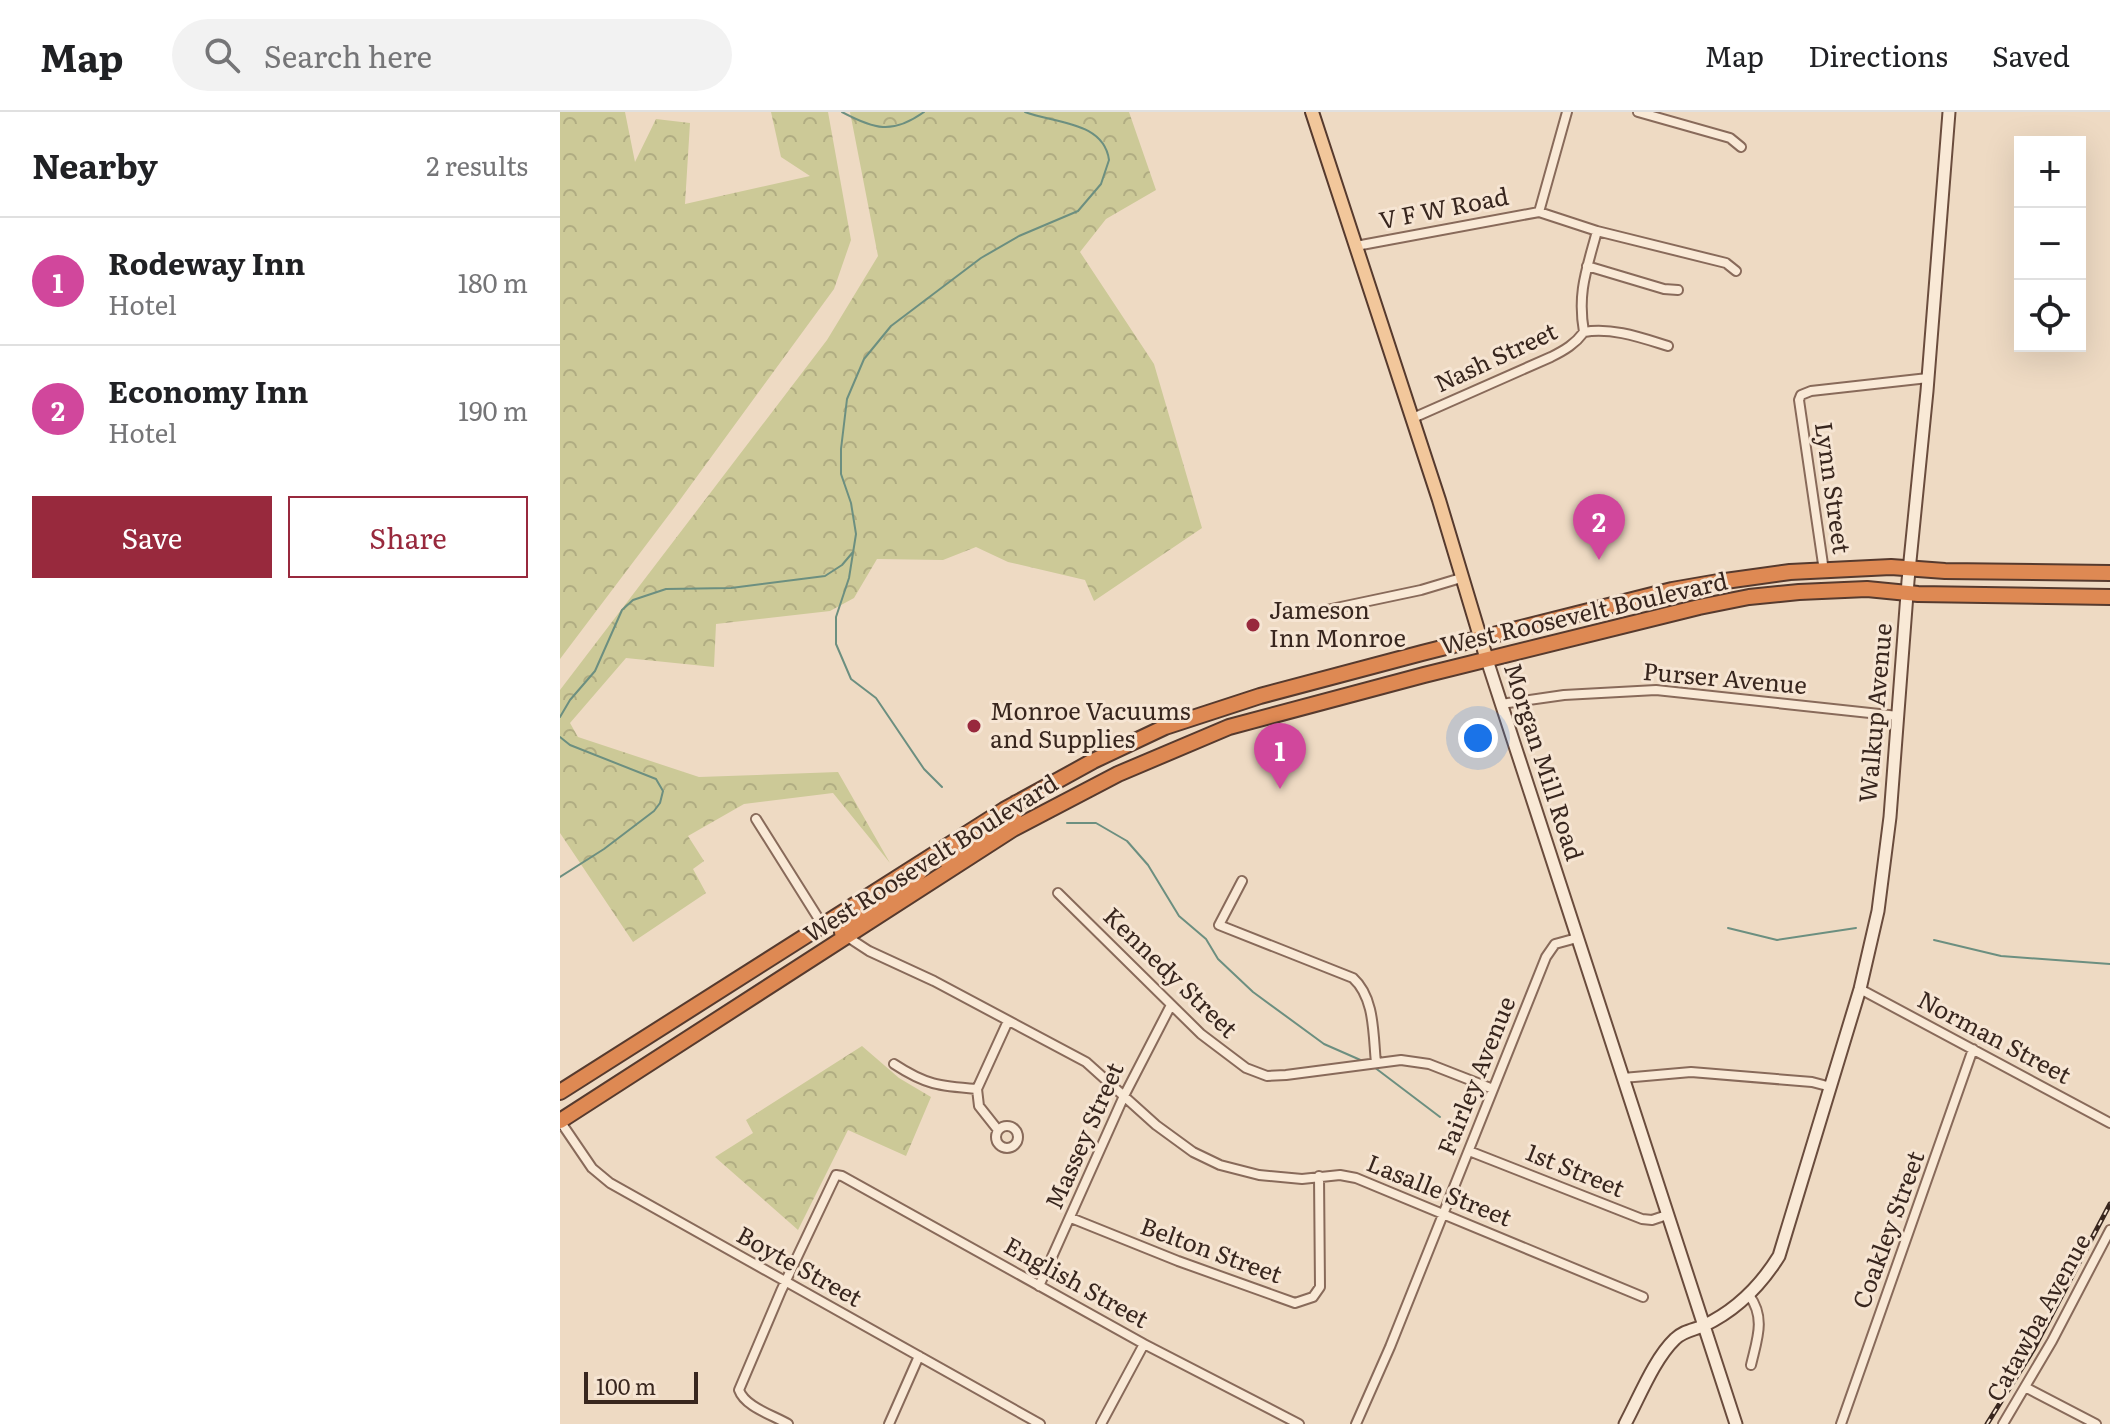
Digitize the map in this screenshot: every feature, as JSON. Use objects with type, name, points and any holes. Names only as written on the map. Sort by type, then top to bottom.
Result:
[{"type":"highway","name":"West Roosevelt Boulevard","points":[[560,1092],[1016,803],[1093,761],[1165,727],[1260,696],[1672,590],[1790,572],[1909,568],[2110,573]]},
{"type":"highway","name":"West Roosevelt Boulevard","points":[[560,1121],[1013,829],[1105,780],[1229,727],[1358,691],[1749,597],[1867,589],[1907,593],[2110,597]]},
{"type":"highway","points":[[901,901],[939,866],[1014,817],[1016,803]]},
{"type":"highway","points":[[846,936],[842,932],[847,924],[907,883],[959,838]]},
{"type":"main road","name":"Morgan Mill Road","points":[[1312,112],[1413,418],[1487,660]]},
{"type":"street","points":[[1567,112],[1539,212],[1597,231],[1726,263],[1736,271]]},
{"type":"street","points":[[1638,112],[1662,115],[1730,138],[1741,147]]},
{"type":"street","name":"Walkup Avenue","points":[[1625,1424],[1662,1354],[1683,1333],[1703,1326],[1749,1295],[1768,1274],[1784,1244],[1860,989],[1878,911],[1890,817],[1949,112]]},
{"type":"street","name":"V F W Road","points":[[1356,246],[1539,212]]},
{"type":"street","name":"Nash Street","points":[[1413,418],[1569,348],[1584,332],[1580,307],[1597,231]]},
{"type":"street","points":[[1587,266],[1678,290]]},
{"type":"street","points":[[1584,332],[1595,330],[1635,336],[1668,346]]},
{"type":"street","name":"Lynn Street","points":[[1824,571],[1799,400],[1801,395],[1811,391],[1928,378]]},
{"type":"street","points":[[1298,616],[1421,590],[1461,578]]},
{"type":"street","name":"Morgan Mill Road","points":[[1487,660],[1734,1423]]},
{"type":"street","name":"Purser Avenue","points":[[1501,704],[1564,695],[1656,690],[1898,716]]},
{"type":"street","points":[[756,819],[822,924]]},
{"type":"street","points":[[1242,881],[1219,925],[1332,968],[1361,985],[1368,1003],[1376,1063]]},
{"type":"street","name":"Kennedy Street","points":[[1058,893],[1171,1005],[1233,1060],[1267,1076],[1401,1060],[1421,1062],[1493,1089]]},
{"type":"street","name":"Lasalle Street","points":[[846,936],[869,951],[1086,1062],[1178,1142],[1220,1165],[1259,1175],[1302,1179],[1340,1175],[1356,1178],[1643,1297]]},
{"type":"street","name":"Fairley Avenue","points":[[1356,1424],[1550,949],[1562,941],[1577,938]]},
{"type":"street","name":"Norman Street","points":[[1860,989],[2110,1123]]},
{"type":"street","name":"Massey Street","points":[[1039,1286],[1124,1096],[1171,1005]]},
{"type":"street","points":[[998,1130],[979,1106],[977,1089],[1008,1021]]},
{"type":"street","name":"Coakley Street","points":[[1845,1423],[1973,1049]]},
{"type":"street","points":[[894,1064],[913,1077],[937,1086],[977,1089]]},
{"type":"street","points":[[1623,1078],[1691,1072],[1812,1082],[1831,1087]]},
{"type":"street","name":"Boyte Street","points":[[560,1121],[592,1168],[610,1183],[919,1356],[1026,1420],[1040,1424]]},
{"type":"street","name":"1st Street","points":[[1469,1151],[1642,1219],[1652,1220],[1667,1215]]},
{"type":"street","name":"English Street","points":[[785,1282],[836,1175],[842,1176],[1144,1344],[1299,1424]]},
{"type":"street","name":"Belton Street","points":[[1071,1218],[1261,1292],[1295,1303],[1307,1301],[1320,1287],[1319,1176]]},
{"type":"street","name":"Catawba Avenue","points":[[2003,1424],[2087,1277],[2110,1230]]},
{"type":"street","points":[[785,1282],[739,1390],[741,1396],[754,1406],[788,1424]]},
{"type":"street","points":[[1749,1295],[1760,1313],[1761,1324],[1751,1365]]},
{"type":"street","points":[[1101,1424],[1144,1344]]},
{"type":"street","points":[[889,1424],[919,1356]]},
{"type":"street","points":[[2025,1387],[2096,1424]]},
{"type":"green space","points":[[560,112],[625,112],[635,162],[656,119],[690,123],[685,204],[810,176],[781,157],[771,112],[828,112],[851,240],[834,289],[560,659]]},
{"type":"green space","points":[[850,112],[1129,112],[1156,190],[1106,219],[1080,252],[1154,364],[1202,528],[1094,601],[1085,580],[1008,562],[976,547],[943,560],[877,559],[854,598],[830,611],[716,624],[714,667],[626,658],[570,723],[578,737],[699,777],[838,772],[890,863],[833,793],[744,804],[688,836],[704,861],[693,869],[706,893],[633,942],[560,833],[560,690],[827,340],[878,256]]},
{"type":"green space","points":[[862,1046],[899,1078],[931,1097],[906,1156],[848,1130],[798,1230],[715,1157],[753,1133],[746,1120]]},
{"type":"waterway","points":[[842,112],[883,127],[902,124],[924,112]]},
{"type":"waterway","points":[[942,787],[924,769],[876,698],[851,679],[836,644],[836,617],[849,578],[856,534],[851,503],[841,474],[847,399],[864,359],[891,326],[981,258],[1019,236],[1078,211],[1101,184],[1109,160],[1098,138],[1076,126],[1025,112]]},
{"type":"waterway","points":[[560,717],[595,671],[622,610],[633,600],[666,589],[731,588],[825,576],[842,565],[853,552]]},
{"type":"waterway","points":[[560,737],[570,745],[656,779],[663,791],[654,811],[560,877]]},
{"type":"waterway","points":[[1067,823],[1096,823],[1127,841],[1148,865],[1179,916],[1206,939],[1218,959],[1253,992],[1324,1044],[1365,1062]]},
{"type":"waterway","points":[[1728,928],[1777,940],[1856,928]]},
{"type":"waterway","points":[[1934,940],[2001,956],[2110,964]]},
{"type":"waterway","points":[[1374,1067],[1440,1117]]},
{"type":"railway","points":[[1987,1424],[2033,1350],[2110,1204]]},
{"type":"place","name":"Economy Inn","points":[[1599,560]]},
{"type":"place","name":"Jameson Inn Monroe","points":[[1253,625]]},
{"type":"place","name":"Monroe Vacuums and Supplies","points":[[974,726]]},
{"type":"place","name":"Rodeway Inn","points":[[1280,789]]}]
